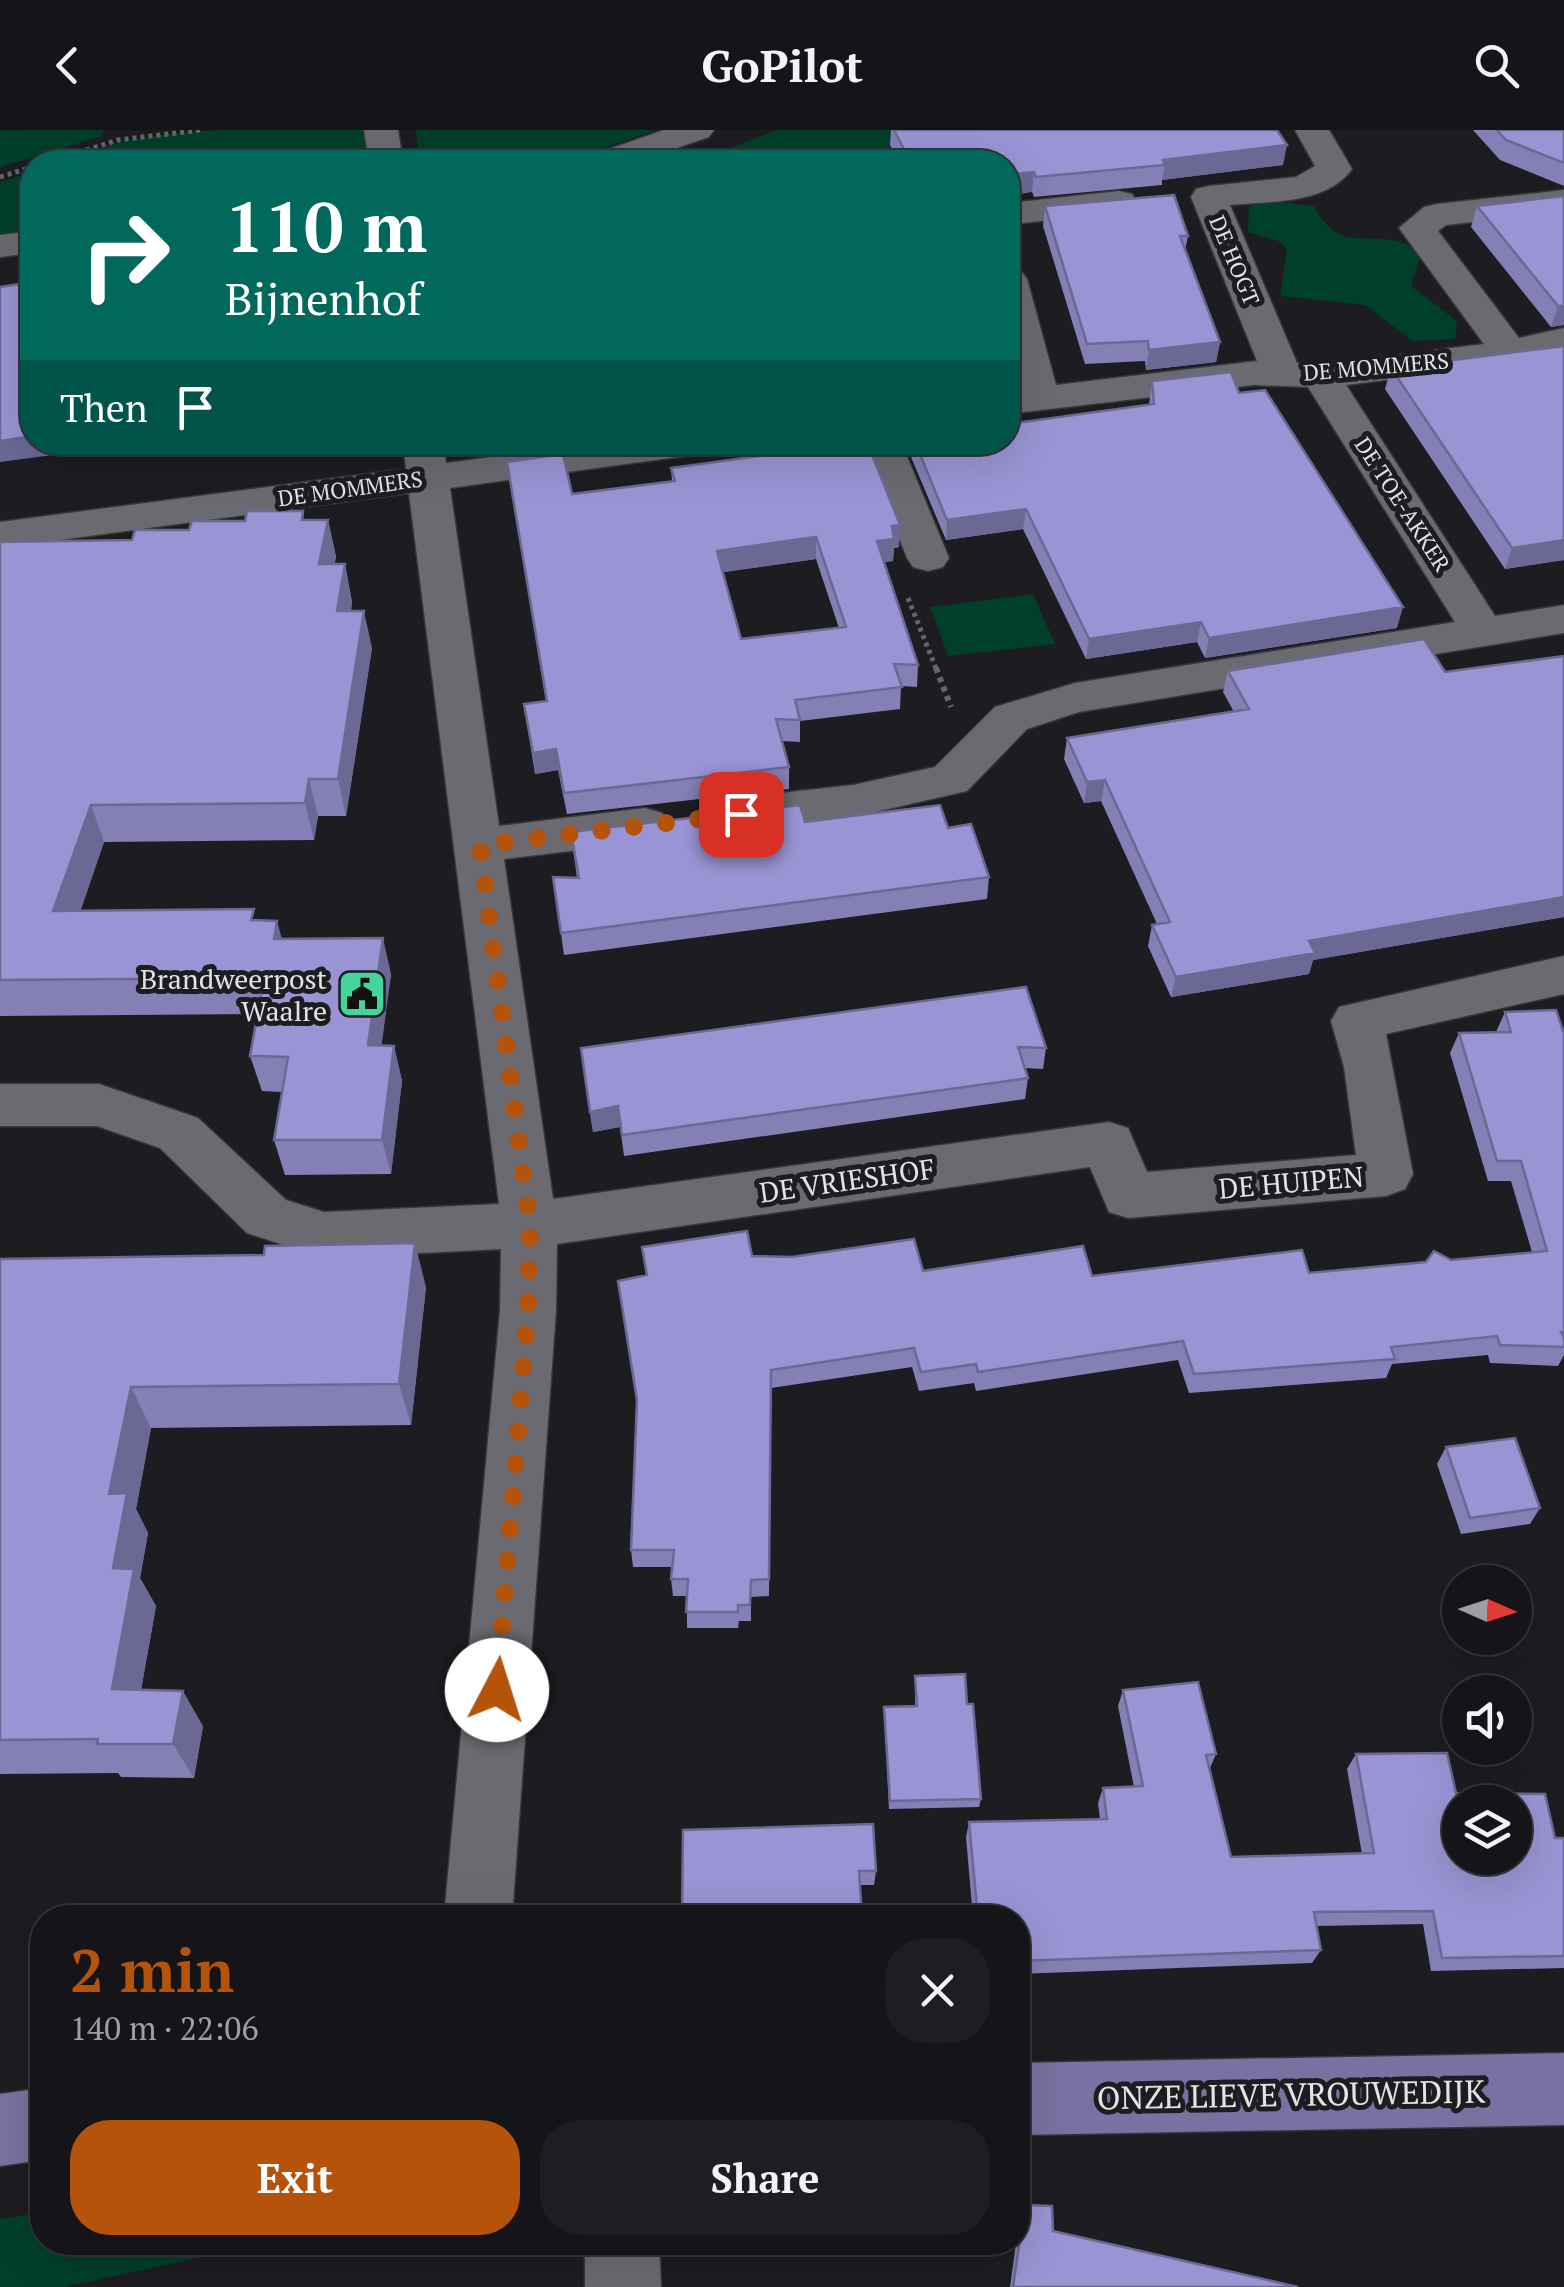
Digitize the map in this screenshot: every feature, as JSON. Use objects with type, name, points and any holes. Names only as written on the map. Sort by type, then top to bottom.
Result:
[{"type":"main road","name":"ONZE LIEVE VROUWEDIJK","points":[[1030,2099],[1564,2089]]},
{"type":"main road","points":[[0,2130],[30,2126]]},
{"type":"street","points":[[639,150],[698,130]]},
{"type":"street","name":"DE HOGT","points":[[1302,375],[1180,199],[1306,187],[1334,169],[1312,130]]},
{"type":"street","points":[[1020,213],[1180,199]]},
{"type":"street","points":[[1510,352],[1417,228],[1437,215],[1564,202]]},
{"type":"street","name":"DE MOMMERS","points":[[1024,400],[1254,373],[1302,375],[1510,352],[1564,339]]},
{"type":"street","points":[[1020,370],[1024,400]]},
{"type":"street","name":"DE TOE-AKKER","points":[[1302,375],[1484,632]]},
{"type":"street","name":"DE MOMMERS","points":[[0,535],[425,460],[501,455]]},
{"type":"street","points":[[886,455],[928,558]]},
{"type":"street","points":[[425,460],[530,1225],[528,1310],[479,1905]]},
{"type":"street","points":[[480,845],[852,801],[966,764],[1011,718],[1075,698],[1564,619]]},
{"type":"street","name":"DE HUIPEN","points":[[1128,1196],[1386,1174],[1370,1067],[1357,1021],[1564,975]]},
{"type":"street","points":[[0,1105],[99,1105],[179,1133],[267,1217],[324,1235],[530,1225]]},
{"type":"street","name":"DE VRIESHOF","points":[[530,1225],[1108,1144],[1128,1196]]},
{"type":"street","points":[[622,2255],[622,2287]]},
{"type":"path","points":[[91,150],[118,140],[201,130]]},
{"type":"path","points":[[928,558],[896,563],[966,764]]},
{"type":"green space","points":[[0,130],[103,130],[102,136],[56,150],[20,150],[20,161],[0,167]]},
{"type":"green space","points":[[218,130],[367,130],[370,150],[98,150],[165,135]]},
{"type":"green space","points":[[416,130],[656,130],[598,150],[418,150]]},
{"type":"green space","points":[[777,130],[1064,130],[865,150],[727,149]]},
{"type":"green space","points":[[20,176],[20,233],[0,236],[0,182]]},
{"type":"green space","points":[[1271,201],[1314,206],[1325,223],[1337,232],[1349,237],[1391,240],[1421,253],[1411,286],[1457,321],[1455,339],[1413,341],[1365,305],[1280,296],[1287,250],[1281,242],[1248,232],[1249,206]]},
{"type":"green space","points":[[1033,594],[1055,644],[948,656],[930,607]]},
{"type":"green space","points":[[30,2214],[30,2255],[211,2255],[65,2287],[0,2287],[0,2219]]},
{"type":"building","points":[[894,130],[1277,130],[1287,145],[1163,160],[1165,165],[1036,177],[1034,172],[1020,174],[1020,150],[904,150]]},
{"type":"building","points":[[1497,130],[1564,130],[1564,163],[1506,140]]},
{"type":"building","points":[[1174,195],[1188,236],[1180,236],[1220,342],[1149,350],[1148,341],[1087,344],[1045,206]]},
{"type":"building","points":[[1564,196],[1564,306],[1558,306],[1477,206]]},
{"type":"building","points":[[20,284],[20,438],[0,441],[0,287]]},
{"type":"building","points":[[1564,346],[1564,540],[1512,548],[1391,368]]},
{"type":"building","points":[[1231,372],[1239,393],[1265,390],[1403,607],[1209,638],[1201,622],[1089,639],[1026,509],[947,520],[920,455],[1020,455],[1020,422],[1154,404],[1152,381]]},
{"type":"building","points":[[563,455],[572,494],[675,481],[671,468],[769,455],[872,455],[900,525],[892,526],[894,539],[877,541],[918,665],[894,664],[902,687],[795,700],[800,720],[776,719],[789,767],[564,793],[556,749],[533,753],[524,704],[547,701],[507,462]],"holes":[[[816,537],[846,627],[741,639],[717,551]]]},
{"type":"building","points":[[247,511],[303,511],[302,520],[328,520],[319,564],[345,564],[337,611],[364,611],[338,779],[309,779],[305,803],[91,805],[53,911],[254,909],[251,920],[277,921],[274,939],[383,938],[368,1045],[394,1046],[382,1140],[274,1140],[288,1057],[250,1056],[264,978],[0,980],[0,542],[132,540],[135,530],[189,530],[192,521],[245,521]]},
{"type":"building","points":[[1424,639],[1445,672],[1564,656],[1564,897],[1309,941],[1315,953],[1176,977],[1152,925],[1170,922],[1105,780],[1087,782],[1067,738],[1249,709],[1228,671]]},
{"type":"building","points":[[800,805],[805,822],[940,805],[948,828],[971,824],[989,877],[561,933],[553,877],[579,878],[571,832]]},
{"type":"building","points":[[1026,987],[1046,1048],[1018,1047],[1028,1078],[622,1135],[618,1106],[590,1112],[581,1048]]},
{"type":"building","points":[[1556,1010],[1564,1034],[1564,1347],[1500,1345],[1497,1336],[1391,1347],[1395,1359],[1194,1374],[1183,1341],[978,1372],[976,1364],[921,1372],[914,1348],[771,1370],[769,1579],[751,1580],[750,1605],[738,1605],[738,1612],[686,1612],[688,1579],[671,1579],[674,1550],[631,1550],[637,1400],[618,1281],[647,1275],[642,1247],[747,1231],[752,1256],[792,1257],[914,1239],[923,1271],[1083,1246],[1092,1276],[1302,1250],[1309,1273],[1426,1262],[1434,1251],[1451,1260],[1547,1251],[1521,1161],[1497,1161],[1459,1033],[1511,1032],[1505,1012]]},
{"type":"building","points":[[415,1243],[399,1384],[131,1387],[109,1494],[127,1493],[113,1568],[134,1569],[112,1689],[183,1691],[173,1744],[97,1744],[98,1739],[0,1740],[0,1259],[264,1255],[265,1246]]},
{"type":"building","points":[[1515,1438],[1540,1508],[1470,1518],[1446,1447]]},
{"type":"building","points":[[965,1674],[967,1704],[973,1704],[981,1799],[890,1801],[884,1707],[917,1706],[915,1676]]},
{"type":"building","points":[[1198,1682],[1216,1754],[1206,1755],[1231,1857],[1374,1853],[1356,1754],[1442,1753],[1442,1765],[1450,1765],[1454,1785],[1442,1785],[1442,1875],[1532,1875],[1532,1794],[1545,1794],[1555,1838],[1564,1838],[1564,1956],[1442,1958],[1433,1911],[1314,1912],[1321,1950],[1030,1961],[1030,1905],[977,1905],[969,1822],[1107,1819],[1103,1788],[1143,1786],[1123,1690]]},
{"type":"building","points":[[873,1824],[876,1871],[859,1871],[861,1905],[682,1905],[683,1830]]},
{"type":"building","points":[[1030,2205],[1052,2206],[1053,2231],[1298,2287],[1013,2287],[1018,2255],[1030,2255]]},
{"type":"place","name":"Brandweerpost Waalre","points":[[362,994]]},
{"type":"route","points":[[497,1690],[528,1310],[530,1225],[480,845],[741,814]]}]
